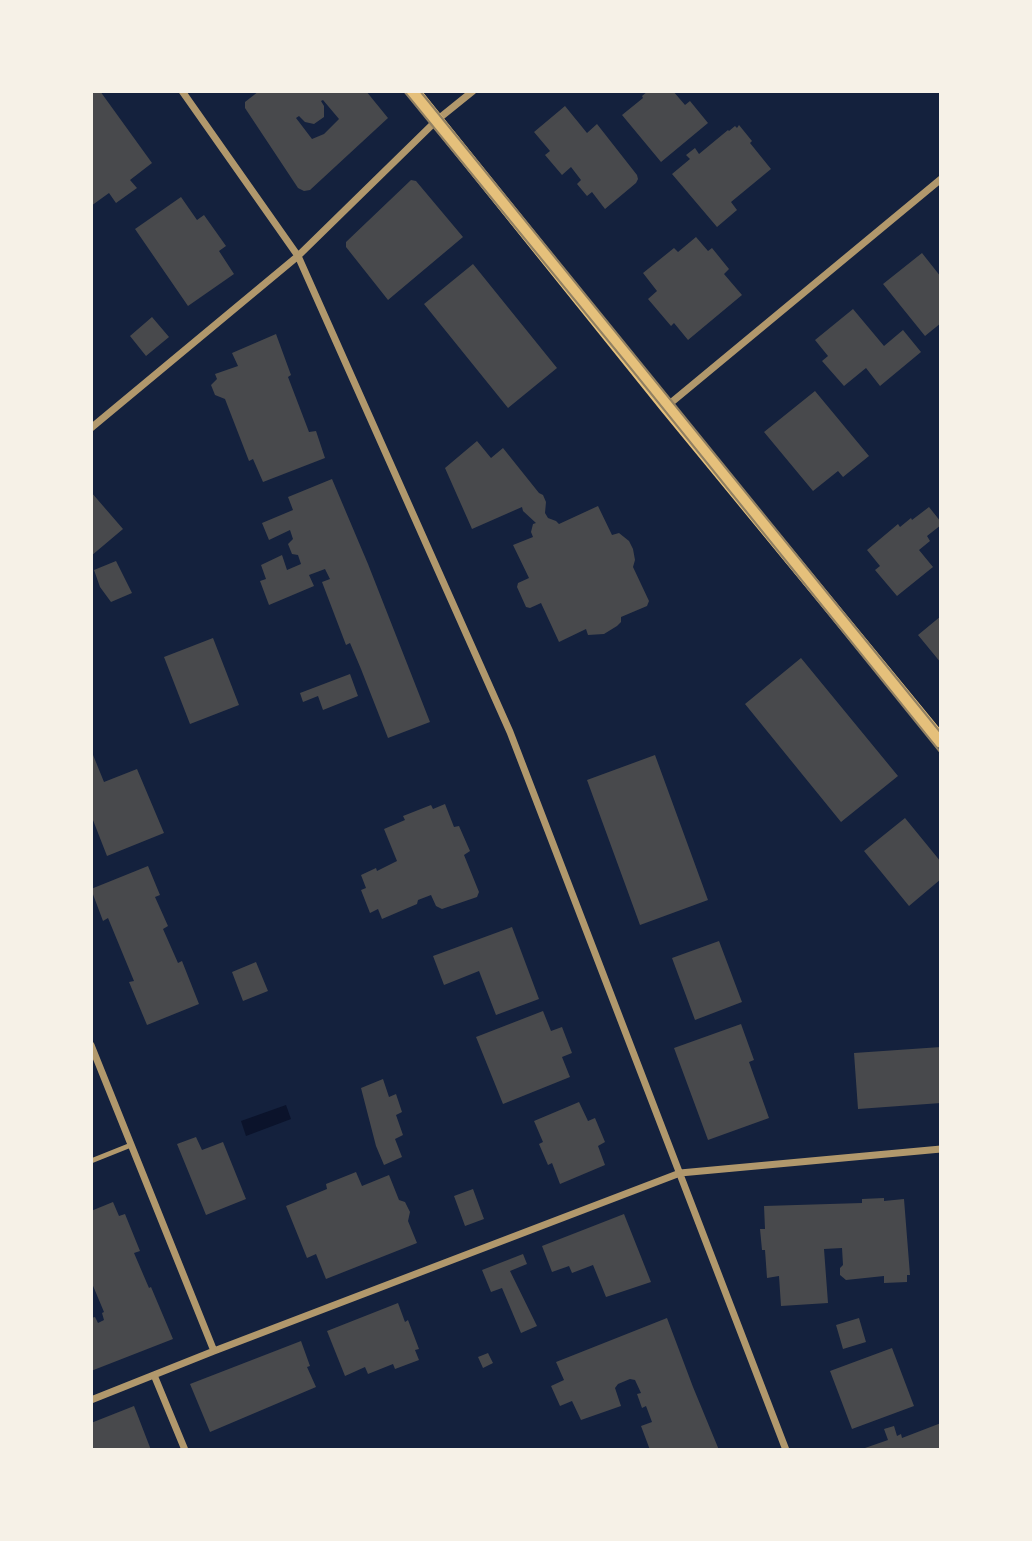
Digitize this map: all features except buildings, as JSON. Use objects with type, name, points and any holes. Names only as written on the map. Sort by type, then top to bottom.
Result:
[{"type":"main road","points":[[413,91],[666,406],[941,741]]},
{"type":"street","points":[[182,91],[298,256],[509,732],[786,1450]]},
{"type":"street","points":[[91,428],[298,256],[437,120],[473,91]]},
{"type":"street","points":[[666,406],[941,179]]},
{"type":"street","points":[[91,1045],[214,1351]]},
{"type":"street","points":[[91,1400],[680,1173],[941,1149]]},
{"type":"street","points":[[154,1375],[185,1450]]},
{"type":"lane","points":[[91,1161],[131,1145]]},
{"type":"water","points":[[286,1105],[291,1119],[246,1136],[241,1121]]},
{"type":"tram line","points":[[404,91],[941,753]]},
{"type":"tram line","points":[[420,91],[941,733]]}]
